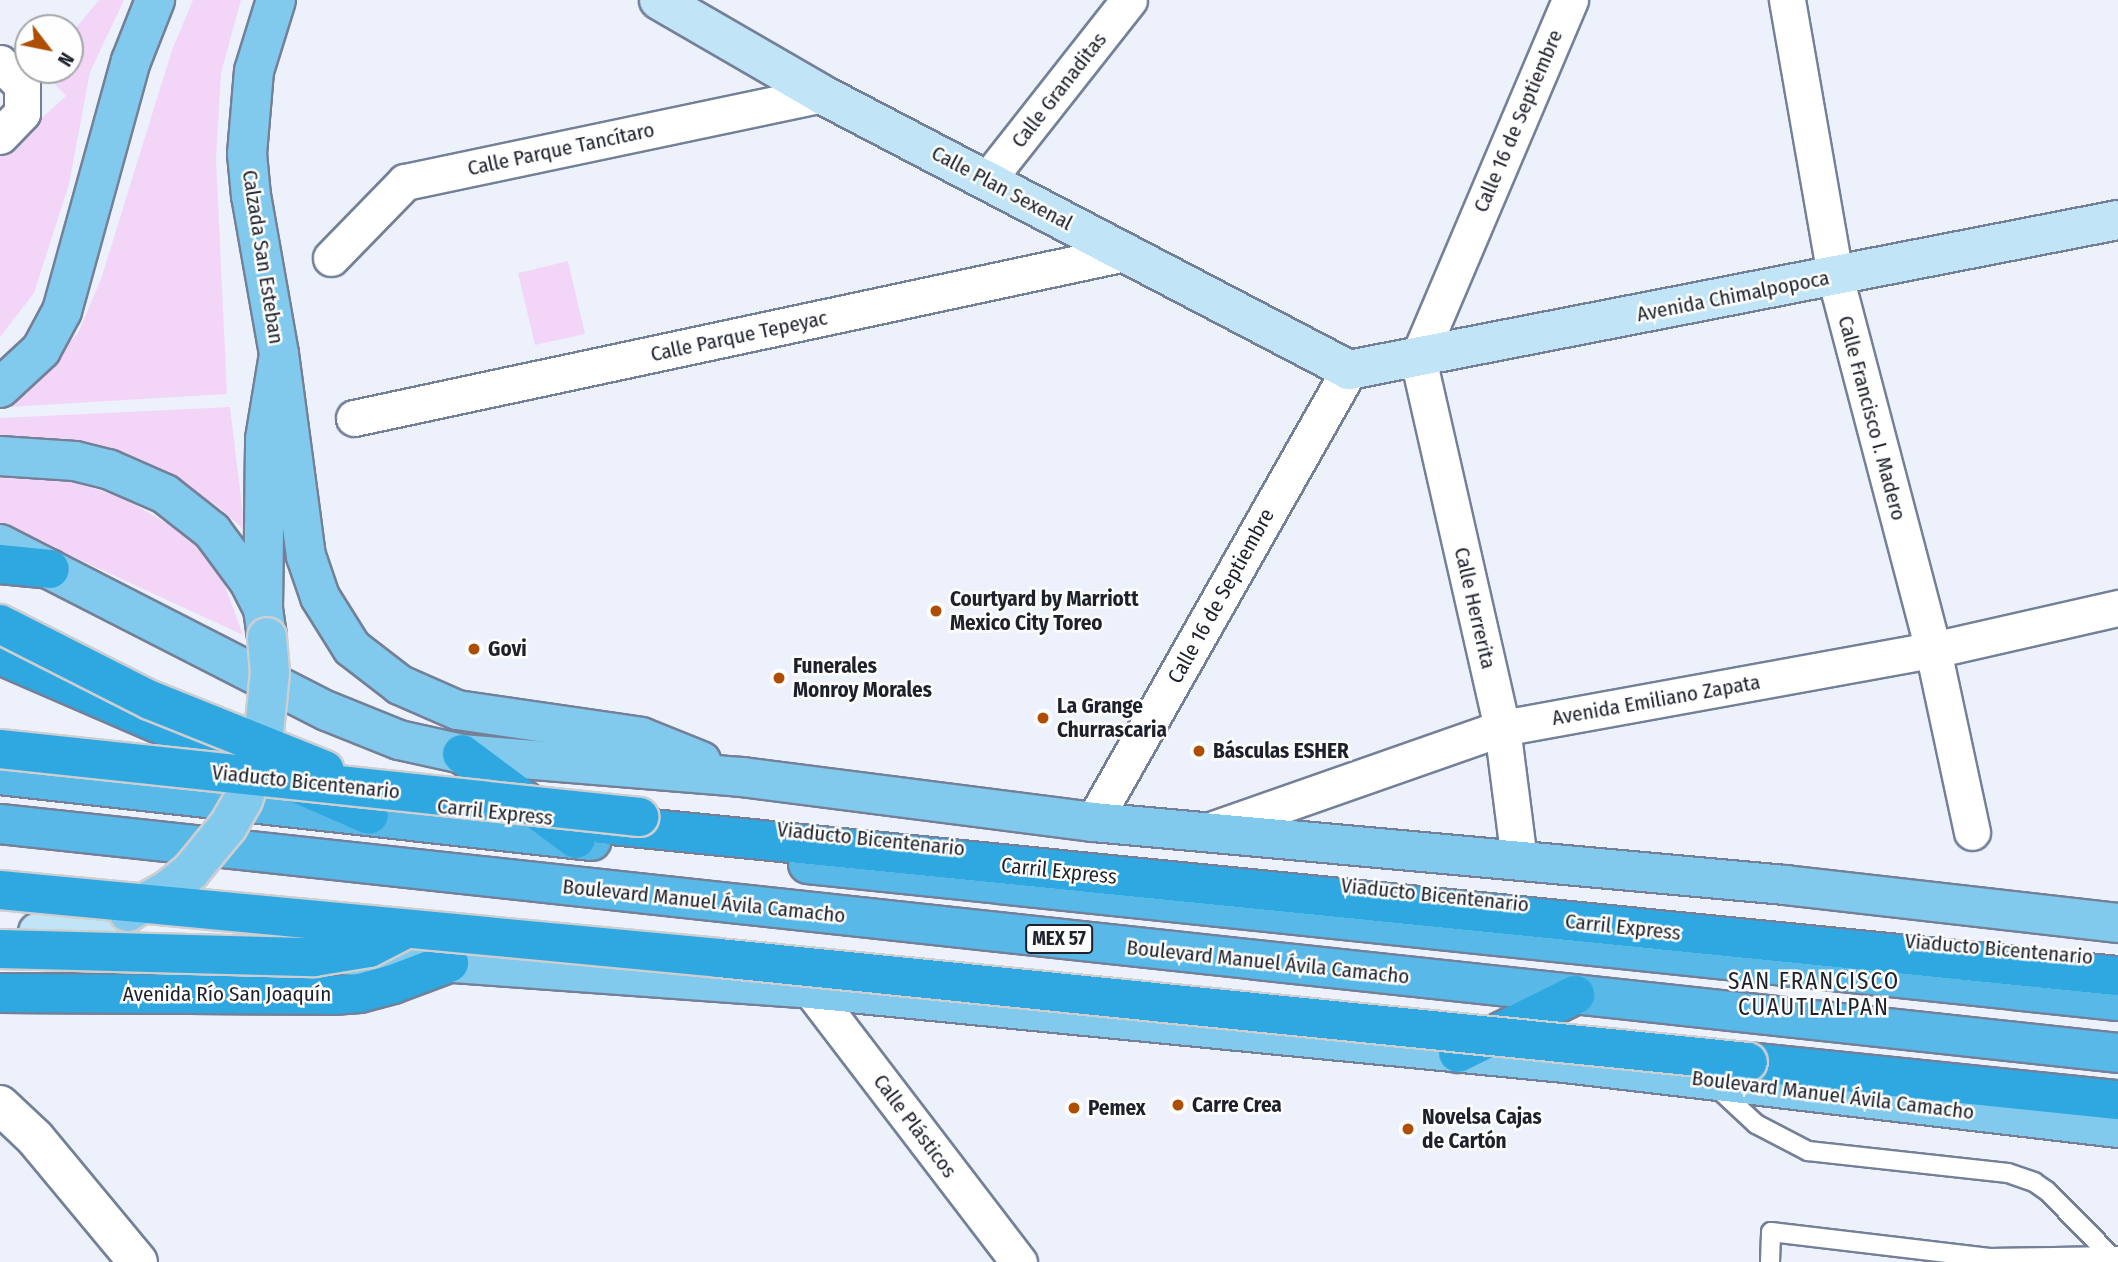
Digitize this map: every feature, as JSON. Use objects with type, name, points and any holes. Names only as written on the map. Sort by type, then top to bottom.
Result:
[{"type":"highway","points":[[0,564],[50,569]]},
{"type":"highway","points":[[0,624],[150,699],[372,802]]},
{"type":"highway","points":[[0,655],[372,802]]},
{"type":"highway","name":"Viaducto Bicentenario","points":[[0,749],[372,802],[2118,960]]},
{"type":"highway","points":[[462,754],[576,839]]},
{"type":"highway","name":"Carril Express","points":[[0,760],[852,850],[2118,976]]},
{"type":"highway","name":"MEX 57","points":[[0,775],[372,802],[576,839],[2118,1001]]},
{"type":"highway","name":"Boulevard Manuel Ávila Camacho","points":[[0,824],[2118,1053]]},
{"type":"highway","points":[[0,890],[2118,1100]]},
{"type":"highway","points":[[0,949],[314,957],[369,948],[406,929]]},
{"type":"highway","name":"Avenida Río San Joaquín","points":[[0,993],[333,995],[393,984],[449,963]]},
{"type":"highway","points":[[1458,1053],[1575,995]]},
{"type":"main road","points":[[0,388],[41,350],[62,311],[131,61],[155,0]]},
{"type":"main road","name":"Calzada San Esteban","points":[[38,932],[128,912],[169,889],[191,871],[228,827],[243,800],[260,752],[268,707],[265,439],[279,354],[251,196],[247,154],[254,71],[276,0]]},
{"type":"main road","name":"Calle Plan Sexenal","points":[[659,0],[821,94],[1349,370]]},
{"type":"main road","name":"Avenida Chimalpopoca","points":[[1349,370],[2118,220]]},
{"type":"main road","points":[[279,354],[306,556],[320,597],[352,648],[400,685],[457,710],[641,737],[742,777]]},
{"type":"main road","points":[[0,456],[75,461],[108,469],[165,494],[189,511],[218,539],[249,581],[265,623]]},
{"type":"main road","points":[[0,544],[203,651],[327,711],[399,740],[462,754],[742,777],[1093,822],[1785,885],[2118,923]]},
{"type":"main road","name":"Boulevard Manuel Ávila Camacho","points":[[0,930],[810,989],[1458,1053],[2118,1128]]},
{"type":"street","name":"Calle Granaditas","points":[[988,179],[1129,0]]},
{"type":"street","name":"Calle 16 de Septiembre","points":[[1418,358],[1570,0]]},
{"type":"street","name":"Calle Francisco I. Madero","points":[[1787,0],[1835,276],[1933,650],[1972,832]]},
{"type":"street","points":[[0,136],[22,113],[11,74]]},
{"type":"street","name":"Calle Parque Tancítaro","points":[[331,258],[405,182],[821,94]]},
{"type":"street","name":"Calle Parque Tepeyac","points":[[354,418],[1125,253]]},
{"type":"street","name":"Calle Herrerita","points":[[1418,358],[1502,728],[1519,860]]},
{"type":"street","name":"Calle 16 de Septiembre","points":[[1093,822],[1349,370]]},
{"type":"street","name":"Avenida Emiliano Zapata","points":[[1205,832],[1502,728],[1933,650],[2118,608]]},
{"type":"street","name":"Calle Plásticos","points":[[810,989],[1019,1262]]},
{"type":"street","points":[[0,1105],[35,1138],[138,1262]]},
{"type":"lane","points":[[1710,1081],[1756,1124],[1808,1152],[2008,1173],[2034,1182],[2047,1191],[2116,1258]]},
{"type":"lane","points":[[1770,1262],[1771,1232],[1989,1258],[2116,1258]]},
{"type":"shaded area","points":[[99,0],[124,0],[90,72],[69,184],[34,293],[0,337],[0,156],[66,96],[55,84],[84,84],[84,18]]},
{"type":"shaded area","points":[[193,0],[241,0],[221,73],[216,159],[227,394],[8,407],[78,333],[101,279],[172,50]]},
{"type":"shaded area","points":[[568,261],[585,334],[535,345],[518,273]]},
{"type":"shaded area","points":[[230,407],[245,531],[220,508],[185,486],[0,439],[0,418]]},
{"type":"shaded area","points":[[0,469],[54,476],[121,497],[182,532],[218,567],[243,635],[0,523]]},
{"type":"place","name":"Courtyard by Marriott Mexico City Toreo","points":[[936,611]]},
{"type":"place","name":"Govi","points":[[474,649]]},
{"type":"place","name":"Funerales Monroy Morales","points":[[779,678]]},
{"type":"place","name":"La Grange Churrascaria","points":[[1043,718]]},
{"type":"place","name":"Básculas ESHER","points":[[1199,751]]},
{"type":"place","name":"Carre Crea","points":[[1178,1105]]},
{"type":"place","name":"Pemex","points":[[1074,1108]]},
{"type":"place","name":"Novelsa Cajas de Cartón","points":[[1408,1129]]},
{"type":"district","name":"SAN FRANCISCO CUAUTLALPAN","points":[[1814,994]]}]
